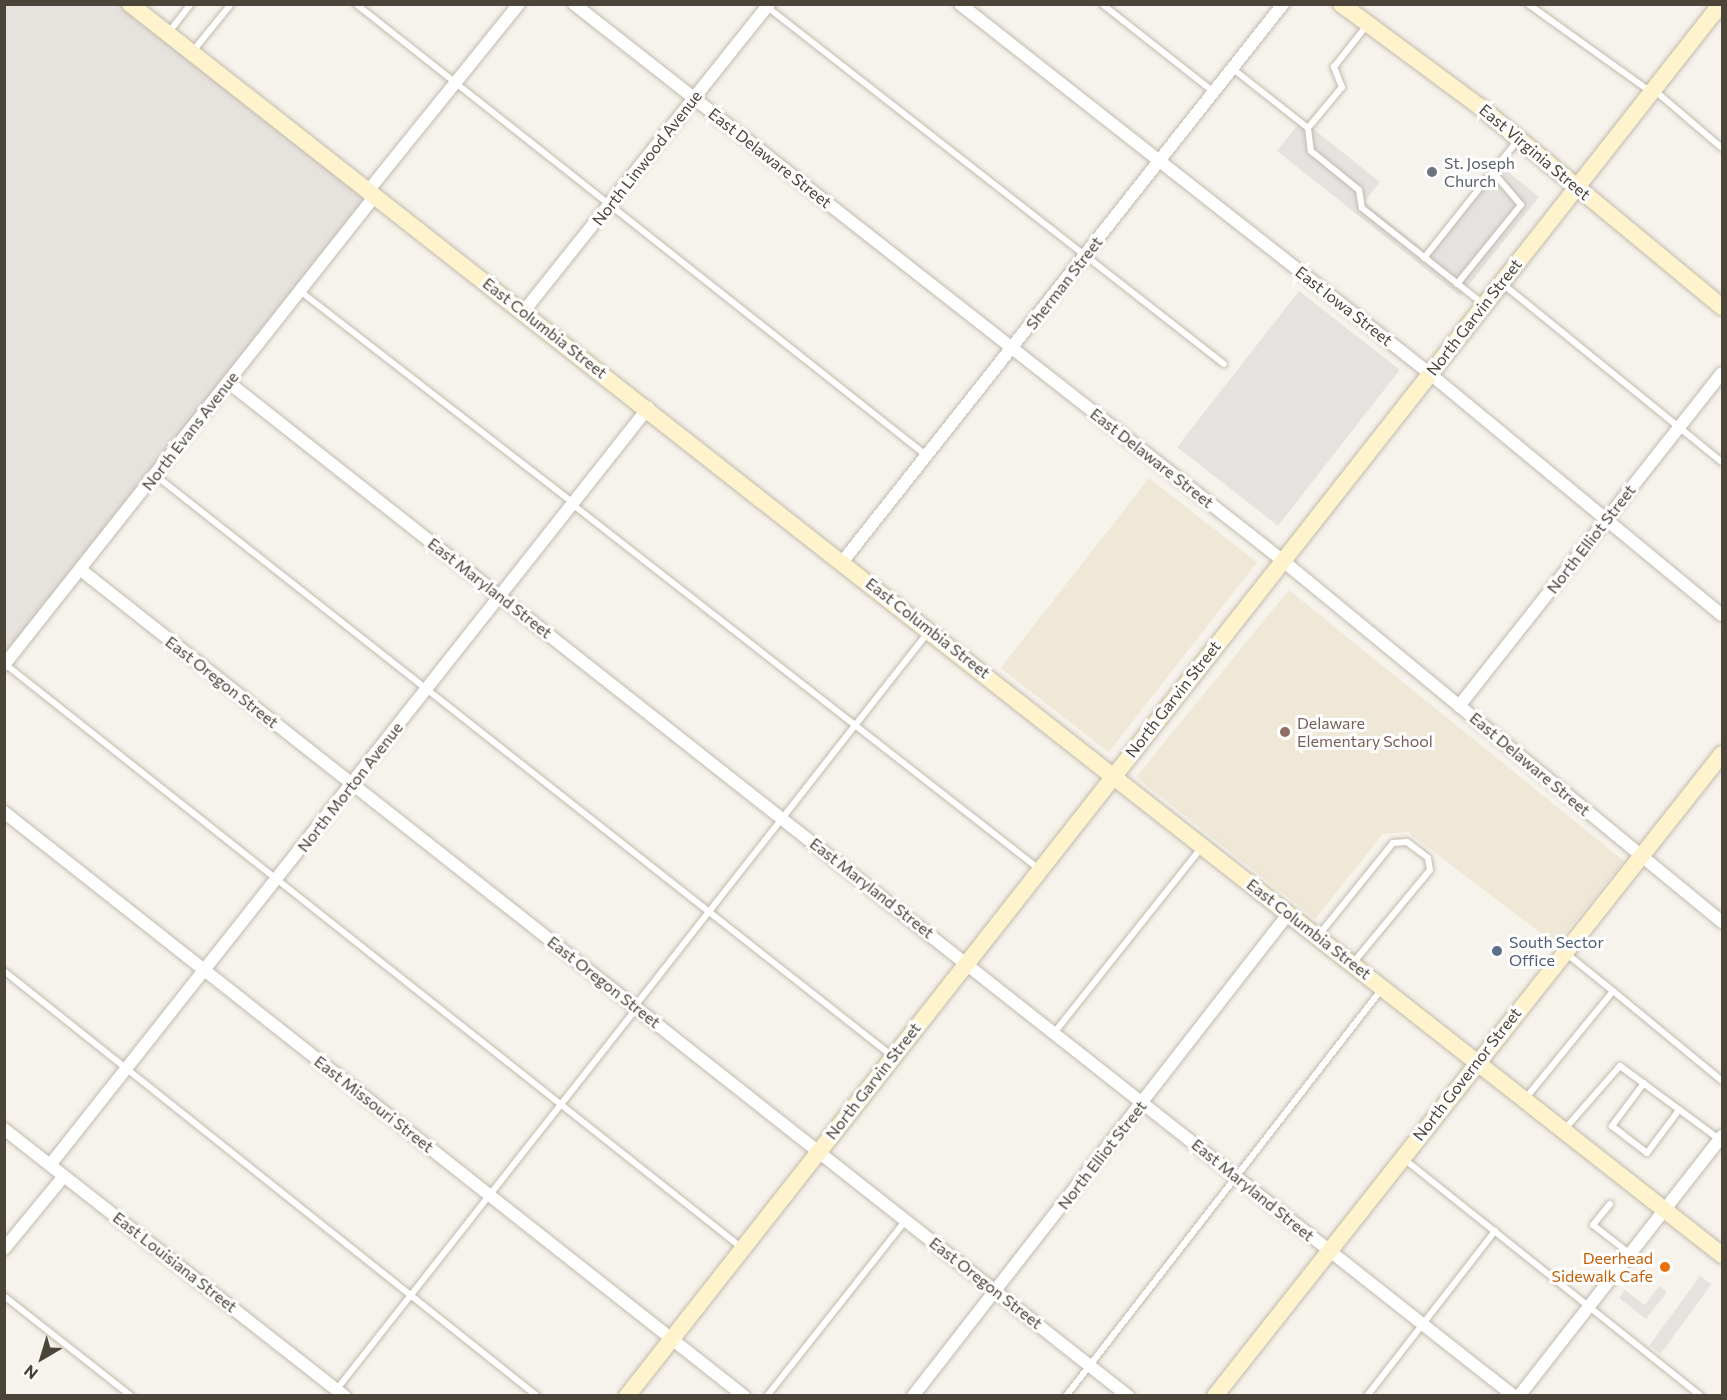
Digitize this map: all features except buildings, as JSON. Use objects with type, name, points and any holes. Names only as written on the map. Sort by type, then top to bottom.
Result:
[{"type":"main road","name":"East Columbia Street","points":[[130,4],[191,54],[843,561],[1722,1255]]},
{"type":"main road","name":"East Virginia Street","points":[[1341,4],[1519,139],[1722,307]]},
{"type":"main road","name":"North Garvin Street","points":[[627,1395],[1718,5]]},
{"type":"main road","name":"North Governor Street","points":[[1215,1395],[1476,1061],[1722,754]]},
{"type":"street","name":"North Evans Avenue","points":[[5,664],[300,291],[454,85],[519,4]]},
{"type":"street","name":"East Delaware Street","points":[[574,4],[1282,560],[1722,922]]},
{"type":"street","name":"East Iowa Street","points":[[960,4],[1429,373],[1722,615]]},
{"type":"street","name":"Sherman Street","points":[[843,561],[1283,4]]},
{"type":"street","name":"North Linwood Avenue","points":[[524,311],[767,5]]},
{"type":"street","name":"North Elliot Street","points":[[1459,706],[1722,373]]},
{"type":"street","name":"East Maryland Street","points":[[228,382],[1328,1250],[1517,1395]]},
{"type":"street","name":"North Morton Avenue","points":[[50,1165],[129,1068],[648,408]]},
{"type":"street","name":"East Oregon Street","points":[[81,570],[1128,1395]]},
{"type":"street","name":"East Missouri Street","points":[[4,813],[744,1395]]},
{"type":"street","name":"North Elliot Street","points":[[913,1395],[1289,913]]},
{"type":"street","name":"East Louisiana Street","points":[[4,1129],[341,1392]]},
{"type":"street","points":[[1517,1395],[1721,1138]]},
{"type":"street","points":[[4,1249],[64,1176]]},
{"type":"lane","points":[[168,35],[191,4]]},
{"type":"lane","points":[[191,54],[231,4]]},
{"type":"lane","points":[[356,4],[454,85],[927,456]]},
{"type":"lane","points":[[1102,4],[1214,92]]},
{"type":"lane","points":[[1528,4],[1652,91],[1722,148]]},
{"type":"lane","points":[[767,5],[1224,364]]},
{"type":"lane","points":[[1308,128],[1342,87],[1334,67],[1368,24]]},
{"type":"lane","points":[[1233,69],[1308,128],[1311,151],[1359,190],[1362,208],[1484,305]]},
{"type":"lane","points":[[1424,258],[1519,139]]},
{"type":"lane","points":[[1457,284],[1521,205],[1493,172]]},
{"type":"lane","points":[[1501,282],[1722,462]]},
{"type":"lane","points":[[300,291],[1039,870]]},
{"type":"lane","points":[[155,475],[426,691],[893,1056]]},
{"type":"lane","points":[[341,1392],[412,1291],[785,820],[854,726],[930,630]]},
{"type":"lane","points":[[5,664],[742,1248]]},
{"type":"lane","points":[[1318,936],[1393,843],[1407,842],[1428,858],[1430,870],[1353,963]]},
{"type":"lane","points":[[1054,1033],[1202,846]]},
{"type":"lane","points":[[1564,951],[1722,1081]]},
{"type":"lane","points":[[4,971],[412,1291],[537,1395]]},
{"type":"lane","points":[[1066,1395],[1234,1174],[1383,987]]},
{"type":"lane","points":[[1525,1100],[1613,991]]},
{"type":"lane","points":[[1564,1130],[1620,1066],[1721,1138]]},
{"type":"lane","points":[[1644,1083],[1612,1126],[1647,1153],[1679,1110]]},
{"type":"lane","points":[[1401,1157],[1701,1395]]},
{"type":"lane","points":[[1610,1204],[1593,1225],[1629,1253]]},
{"type":"lane","points":[[767,1395],[906,1221]]},
{"type":"lane","points":[[1367,1395],[1495,1231]]},
{"type":"lane","points":[[4,1296],[131,1395]]},
{"type":"shaded area","points":[[5,5],[132,5],[374,197],[5,658]]},
{"type":"shaded area","points":[[1302,120],[1380,182],[1364,202],[1427,252],[1497,163],[1539,197],[1460,296],[1277,151]]},
{"type":"shaded area","points":[[1299,291],[1400,370],[1278,526],[1177,447]]},
{"type":"shaded area","points":[[1149,478],[1257,562],[1109,752],[1001,668]]},
{"type":"shaded area","points":[[1289,590],[1624,861],[1556,945],[1408,832],[1383,834],[1315,919],[1136,777]]},
{"type":"shaded area","points":[[1700,1276],[1711,1284],[1661,1354],[1649,1346]]},
{"type":"shaded area","points":[[1659,1286],[1667,1292],[1646,1319],[1619,1298],[1625,1290],[1645,1305]]},
{"type":"place","name":"St. Joseph Church","points":[[1432,172]]},
{"type":"place","name":"Delaware Elementary School","points":[[1285,732]]},
{"type":"place","name":"South Sector Office","points":[[1497,951]]},
{"type":"place","name":"Deerhead Sidewalk Cafe","points":[[1665,1267]]}]
